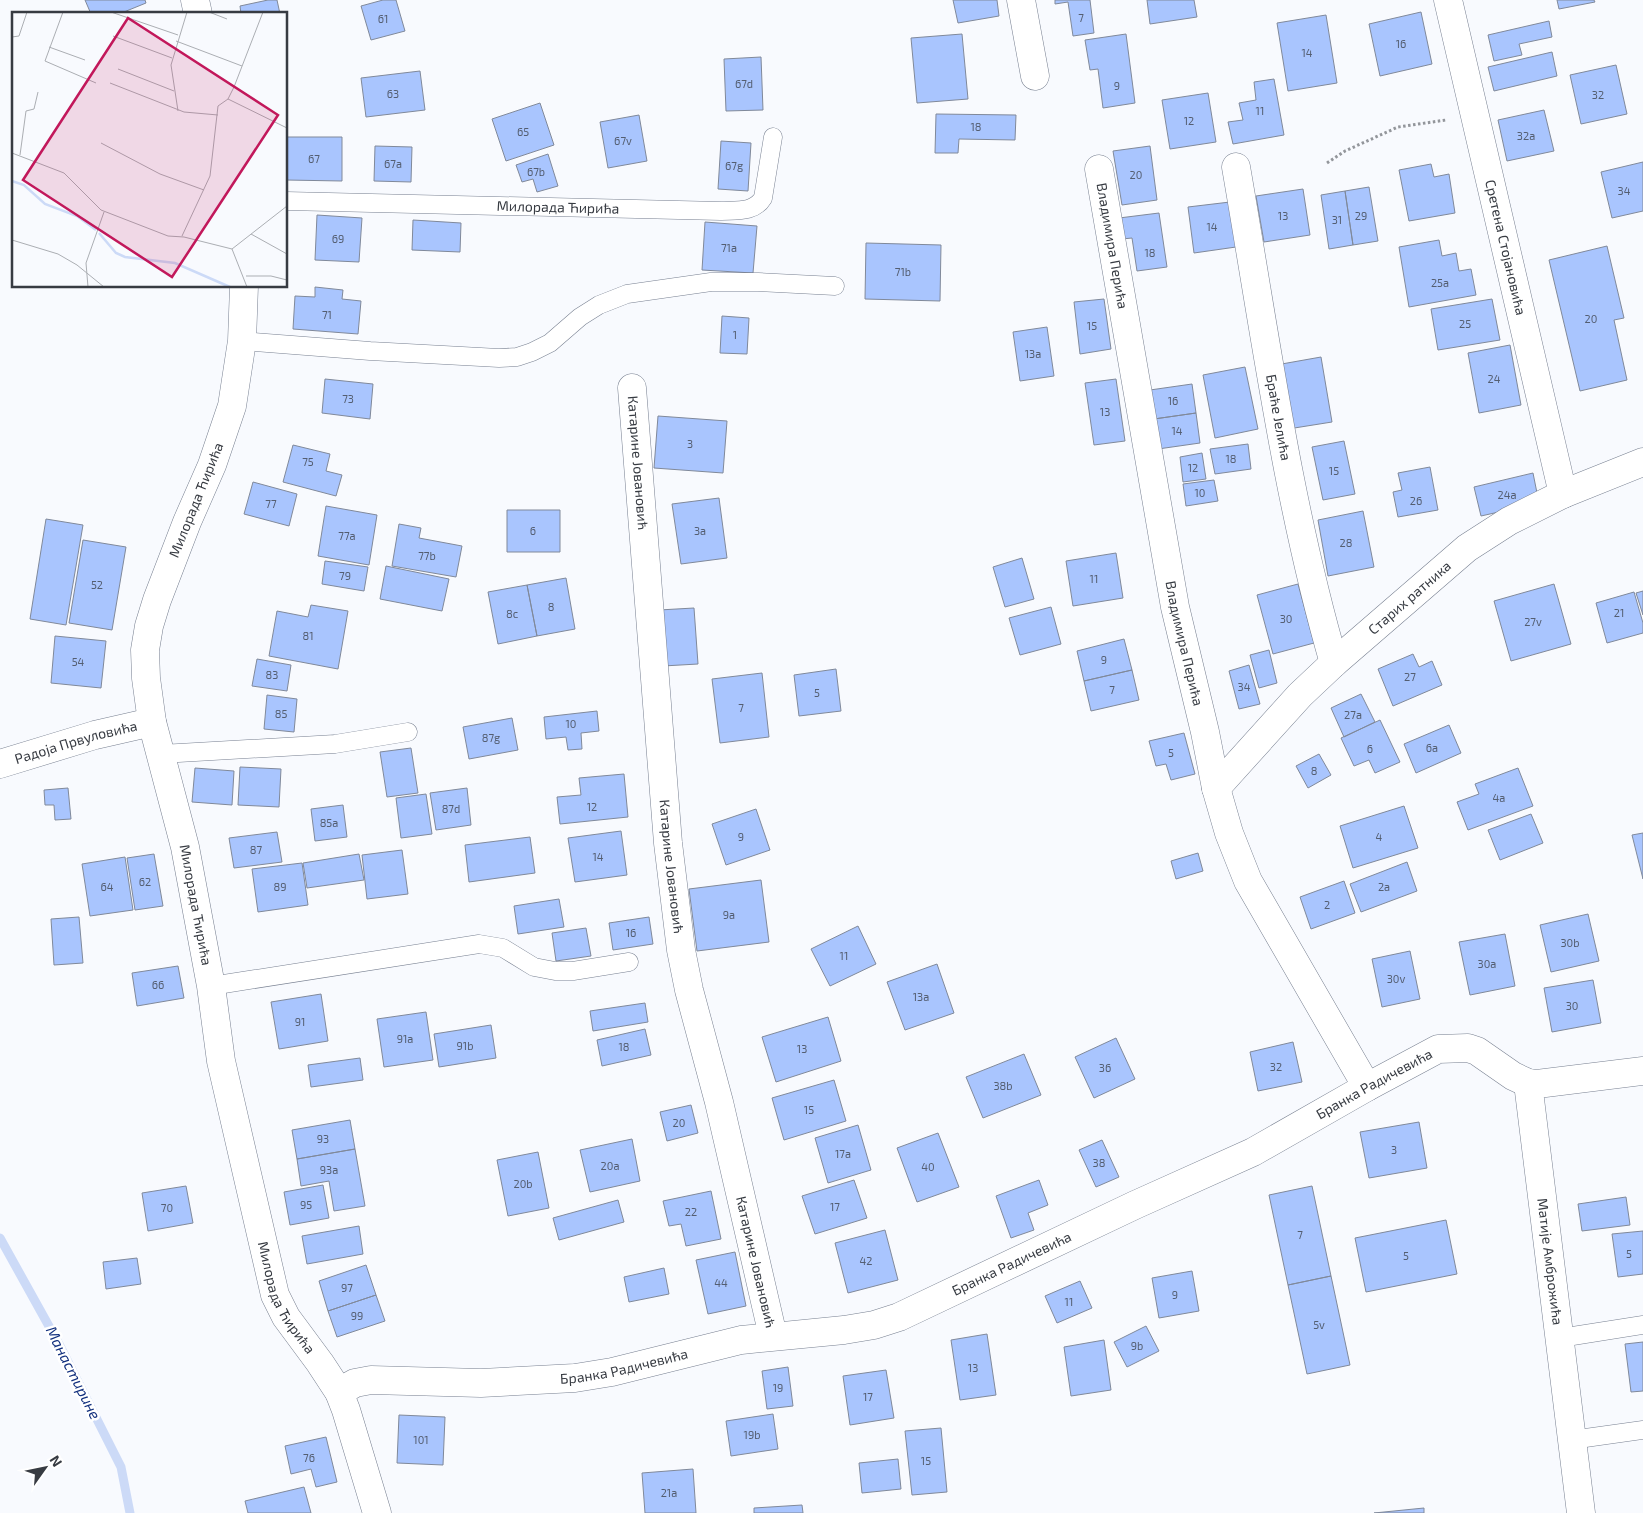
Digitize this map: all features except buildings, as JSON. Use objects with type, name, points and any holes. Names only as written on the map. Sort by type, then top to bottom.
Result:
[{"type":"street","points":[[1021,0],[1035,76]]},
{"type":"street","name":"Сретена Стојановића","points":[[1448,0],[1563,494]]},
{"type":"street","name":"Браће Јелића","points":[[1236,168],[1291,486],[1320,614],[1334,664]]},
{"type":"street","name":"Владимира Перића","points":[[1099,169],[1175,607],[1205,732],[1216,788],[1229,833],[1248,881],[1367,1087]]},
{"type":"street","name":"Милорада Ћирића","points":[[244,288],[242,341],[232,406],[212,465],[164,583],[149,626],[145,650],[146,678],[152,722],[185,847],[210,986],[221,1061],[275,1295],[286,1317],[320,1363],[338,1392],[346,1410],[376,1513]]},
{"type":"street","name":"Катарине Јовановић","points":[[632,388],[668,843],[681,950],[688,990],[718,1102],[774,1336]]},
{"type":"street","name":"Старих ратника","points":[[1216,788],[1300,695],[1467,548],[1509,521],[1563,494],[1643,462]]},
{"type":"street","name":"Радоја Првуловића","points":[[5,762],[95,735],[152,722]]},
{"type":"street","name":"Бранка Радичевића","points":[[338,1392],[355,1383],[371,1380],[481,1383],[575,1378],[612,1372],[741,1340],[844,1330],[874,1325],[900,1317],[1135,1205],[1253,1152],[1438,1049],[1456,1047],[1477,1051],[1505,1071],[1528,1083],[1548,1083],[1643,1071]]},
{"type":"street","name":"Матије Амброжића","points":[[1528,1083],[1581,1513]]},
{"type":"lane","name":"Милорада Ћирића","points":[[288,201],[711,211],[751,209],[757,206],[763,198],[772,136]]},
{"type":"lane","points":[[242,341],[370,351],[499,358],[516,357],[532,352],[550,342],[580,317],[599,305],[627,294],[711,282],[758,282],[835,286]]},
{"type":"lane","points":[[161,754],[334,744],[408,732]]},
{"type":"lane","points":[[210,986],[480,944],[503,948],[534,967],[555,971],[573,972],[629,962]]},
{"type":"lane","points":[[1560,1338],[1643,1325]]},
{"type":"lane","points":[[1571,1440],[1643,1430]]},
{"type":"path","points":[[1327,163],[1345,150],[1398,127],[1474,115]]},
{"type":"waterway","name":"Манастирине","points":[[0,1238],[60,1346],[121,1467],[130,1513]]}]
